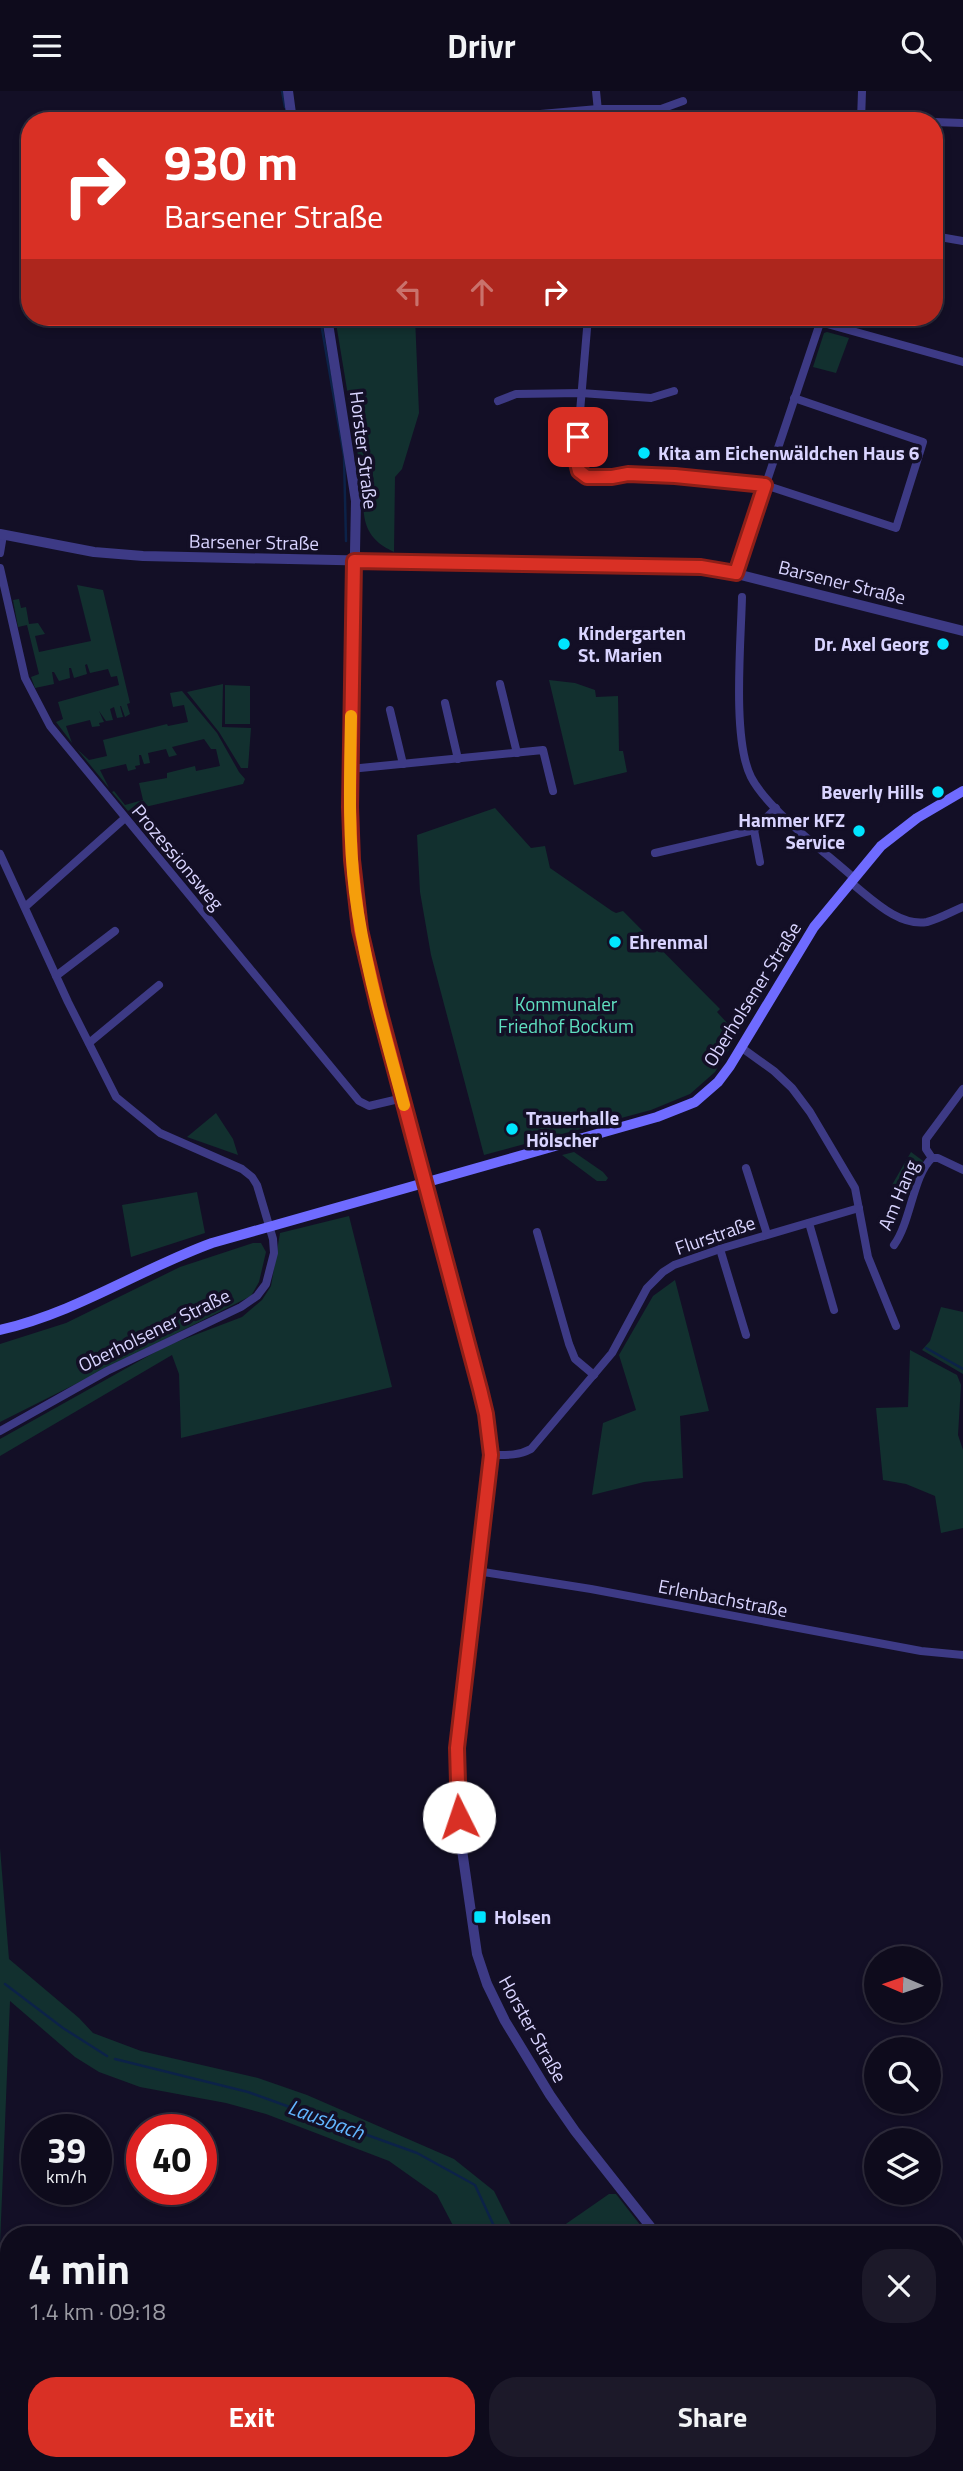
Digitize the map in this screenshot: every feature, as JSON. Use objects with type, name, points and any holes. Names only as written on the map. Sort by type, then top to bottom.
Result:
[{"type":"main road","name":"Oberholsener Straße","points":[[0,1330],[52,1315],[178,1256],[270,1226],[657,1117],[688,1105],[718,1083],[814,927],[881,846],[902,828],[963,791]]},
{"type":"street","points":[[288,91],[291,112]]},
{"type":"street","points":[[596,91],[598,112]]},
{"type":"street","points":[[861,112],[862,91]]},
{"type":"street","points":[[564,112],[661,109],[683,101]]},
{"type":"street","points":[[943,122],[963,123]]},
{"type":"street","points":[[943,238],[963,241]]},
{"type":"street","name":"Horster Straße","points":[[328,326],[355,489],[350,769],[352,860],[360,930],[486,1414],[491,1455],[456,1767],[460,1836],[477,1954],[487,1984],[505,2021],[550,2095],[650,2226]]},
{"type":"street","points":[[587,326],[576,459],[579,471],[587,477],[628,474],[675,476],[765,485],[897,528],[923,442],[794,398]]},
{"type":"street","points":[[736,573],[819,326]]},
{"type":"street","points":[[841,326],[963,362]]},
{"type":"street","points":[[498,401],[516,394],[581,393],[651,398],[674,391]]},
{"type":"street","points":[[0,553],[1,534]]},
{"type":"street","name":"Barsener Straße","points":[[1,534],[94,552],[143,557],[701,567],[736,573],[963,631]]},
{"type":"street","name":"Prozessionsweg","points":[[0,568],[19,660],[31,693],[50,726],[359,1101],[364,1105],[376,1106],[403,1098]]},
{"type":"street","points":[[742,597],[741,724],[751,776],[776,809],[887,911],[912,923],[930,921],[963,907]]},
{"type":"street","points":[[500,684],[517,753]]},
{"type":"street","points":[[445,703],[458,759]]},
{"type":"street","points":[[390,710],[403,764]]},
{"type":"street","points":[[350,769],[543,750],[553,791]]},
{"type":"street","points":[[654,853],[754,830],[776,809]]},
{"type":"street","points":[[25,907],[125,818]]},
{"type":"street","points":[[754,830],[760,862]]},
{"type":"street","points":[[0,854],[116,1097],[139,1119],[176,1142],[242,1168],[252,1177],[262,1197],[270,1226]]},
{"type":"street","points":[[56,976],[115,931]]},
{"type":"street","points":[[89,1043],[159,985]]},
{"type":"street","points":[[741,1048],[783,1079],[810,1112],[855,1188],[868,1257],[896,1326]]},
{"type":"street","name":"Am Hang","points":[[932,1158],[926,1149],[926,1139],[963,1089]]},
{"type":"street","name":"Am Hang","points":[[894,1245],[901,1236],[926,1165],[932,1158],[938,1158],[963,1170]]},
{"type":"street","points":[[746,1168],[767,1234]]},
{"type":"street","name":"Flurstraße","points":[[491,1455],[524,1453],[531,1449],[612,1353],[647,1288],[663,1272],[674,1265],[720,1249],[859,1208]]},
{"type":"street","points":[[809,1223],[834,1310]]},
{"type":"street","name":"Oberholsener Straße","points":[[0,1431],[107,1371],[249,1301],[266,1284],[270,1271],[274,1253],[270,1226]]},
{"type":"street","points":[[537,1232],[569,1345],[576,1359],[594,1375]]},
{"type":"street","points":[[720,1249],[746,1335]]},
{"type":"street","name":"Erlenbachstraße","points":[[477,1571],[591,1589],[921,1651],[963,1655]]},
{"type":"green space","points":[[336,326],[415,326],[419,413],[402,469],[395,477],[394,552],[376,540],[366,525],[363,486]]},
{"type":"green space","points":[[824,333],[849,338],[836,373],[813,367]]},
{"type":"green space","points":[[77,585],[103,590],[130,703],[127,704],[130,714],[125,717],[120,706],[123,717],[117,718],[114,707],[110,709],[113,720],[106,721],[99,711],[104,722],[99,723],[100,726],[92,727],[90,720],[66,726],[72,743],[56,722],[63,719],[58,702],[119,685],[117,676],[111,677],[108,669],[90,673],[87,664],[87,674],[74,678],[69,668],[70,678],[59,681],[52,672],[54,684],[35,688],[31,677],[39,674],[27,625],[18,627],[13,600],[19,599],[21,608],[26,607],[29,624],[38,623],[45,634],[35,636],[39,652],[91,641]]},
{"type":"green space","points":[[549,680],[575,683],[595,690],[596,697],[618,696],[619,751],[623,751],[627,772],[574,785]]},
{"type":"green space","points":[[223,684],[222,727],[251,728],[248,768],[241,768],[219,732],[187,692]]},
{"type":"green space","points":[[225,685],[250,686],[250,724],[225,724]]},
{"type":"green space","points":[[182,691],[217,733],[245,779],[243,784],[128,811],[112,792],[114,791],[125,805],[143,800],[139,783],[167,778],[167,773],[195,766],[196,771],[220,766],[216,749],[211,749],[204,739],[172,747],[177,755],[169,757],[166,749],[148,753],[150,763],[144,764],[139,755],[140,765],[135,766],[136,769],[128,771],[126,764],[100,770],[109,788],[77,749],[89,760],[107,756],[103,740],[167,724],[188,722],[184,705],[173,707],[170,693]]},
{"type":"green space","name":"Kommunaler Friedhof Bockum","points":[[495,808],[531,848],[545,846],[550,868],[612,911],[623,911],[720,1009],[717,1012],[730,1026],[740,1032],[715,1072],[690,1094],[651,1110],[484,1155],[431,955],[420,892],[417,835]]},
{"type":"green space","points":[[216,1113],[233,1139],[238,1155],[187,1137]]},
{"type":"green space","points":[[574,1152],[603,1172],[608,1178],[606,1181],[597,1181],[562,1155]]},
{"type":"green space","points":[[911,1152],[923,1161],[912,1193],[892,1185]]},
{"type":"green space","points":[[197,1192],[205,1233],[131,1257],[122,1205]]},
{"type":"green space","points":[[349,1216],[392,1387],[181,1438],[179,1374],[172,1355],[0,1456],[0,1439],[166,1346],[242,1317],[262,1300],[271,1286],[280,1233]]},
{"type":"green space","points":[[253,1243],[261,1243],[266,1252],[259,1282],[251,1296],[0,1422],[0,1344],[66,1323],[180,1267]]},
{"type":"green space","points":[[675,1280],[709,1411],[680,1416],[683,1478],[644,1482],[592,1495],[603,1423],[636,1410],[619,1355],[653,1296]]},
{"type":"green space","points":[[941,1307],[963,1312],[963,1374],[922,1350],[930,1341]]},
{"type":"green space","points":[[910,1350],[957,1375],[961,1385],[958,1435],[963,1450],[963,1528],[941,1533],[935,1496],[906,1484],[883,1480],[876,1408],[908,1407]]},
{"type":"green space","points":[[0,1848],[9,1959],[93,2033],[141,2051],[258,2078],[307,2095],[454,2159],[494,2191],[512,2226],[453,2226],[437,2195],[389,2161],[266,2114],[226,2103],[140,2087],[99,2072],[75,2057],[10,2001],[0,2226]]},
{"type":"green space","points":[[609,2194],[616,2194],[641,2226],[563,2226]]},
{"type":"waterway","points":[[282,91],[285,107]]},
{"type":"waterway","points":[[322,326],[344,456],[346,541]]},
{"type":"waterway","points":[[926,1348],[963,1369]]},
{"type":"waterway","name":"Lausbach","points":[[5,1984],[63,2028],[107,2056]]},
{"type":"waterway","name":"Lausbach","points":[[115,2059],[248,2092],[417,2153],[475,2185],[495,2226]]},
{"type":"slow traffic","points":[[351,716],[352,860],[360,930],[404,1105]]},
{"type":"place","name":"Kita am Eichenwäldchen Haus 6","points":[[644,453]]},
{"type":"place","name":"Kindergarten St. Marien","points":[[564,644]]},
{"type":"place","name":"Dr. Axel Georg","points":[[943,644]]},
{"type":"place","name":"Beverly Hills","points":[[938,792]]},
{"type":"place","name":"Hammer KFZ Service","points":[[859,831]]},
{"type":"place","name":"Ehrenmal","points":[[615,942]]},
{"type":"place","name":"Trauerhalle Hölscher","points":[[512,1129]]},
{"type":"place","name":"Holsen","points":[[480,1917]]},
{"type":"route","points":[[459,1817],[457,1748],[491,1455],[490,1435],[360,930],[352,860],[350,807],[354,561],[701,567],[736,573],[765,485],[690,476],[628,474],[587,477],[579,471],[576,459],[578,437]]}]
